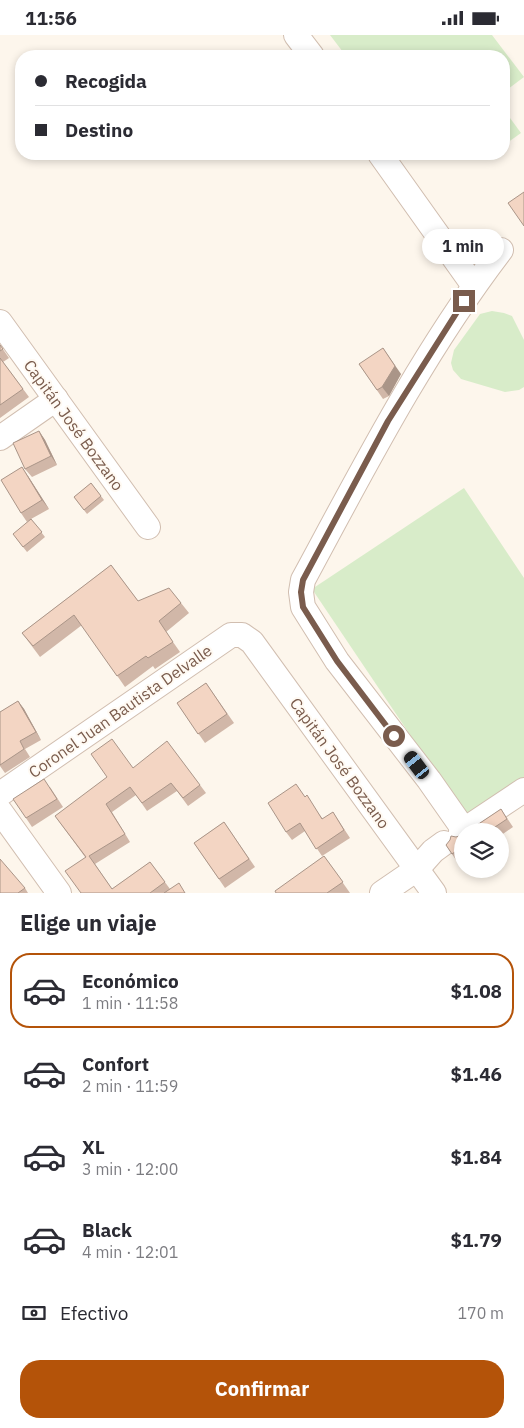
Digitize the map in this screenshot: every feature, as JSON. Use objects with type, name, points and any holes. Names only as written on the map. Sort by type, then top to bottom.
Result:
[{"type":"street","points":[[296,35],[307,50]]},
{"type":"street","points":[[384,160],[474,286]]},
{"type":"street","points":[[454,831],[428,780],[337,661],[303,607],[301,592],[303,580],[388,421],[474,286],[501,250]]},
{"type":"street","name":"Capitán José Bozzano","points":[[0,322],[148,527]]},
{"type":"street","points":[[0,437],[56,399]]},
{"type":"street","name":"Coronel Juan Bautista Delvalle","points":[[0,794],[231,635],[242,635]]},
{"type":"street","name":"Capitán José Bozzano","points":[[242,635],[252,642],[434,893]]},
{"type":"street","points":[[474,823],[524,790]]},
{"type":"street","points":[[0,811],[59,893]]},
{"type":"street","points":[[382,893],[417,869],[433,851],[454,836]]},
{"type":"green space","points":[[330,35],[492,35],[503,50],[341,50]]},
{"type":"green space","points":[[510,59],[524,77],[510,88]]},
{"type":"green space","points":[[510,118],[521,133],[510,141]]},
{"type":"green space","points":[[492,311],[512,316],[524,340],[524,387],[519,390],[505,392],[461,379],[453,370],[451,363],[454,350],[480,314]]},
{"type":"green space","points":[[464,488],[524,578],[524,779],[466,818],[312,589]]},
{"type":"building","points":[[524,192],[524,226],[508,203]]},
{"type":"building","points":[[383,348],[395,366],[382,387],[377,390],[359,364]]},
{"type":"building","points":[[0,358],[23,389],[0,405]]},
{"type":"building","points":[[39,431],[51,456],[25,469],[13,443]]},
{"type":"building","points":[[22,467],[42,500],[21,513],[1,480]]},
{"type":"building","points":[[91,483],[101,496],[84,510],[74,497]]},
{"type":"building","points":[[31,519],[42,532],[23,547],[13,534]]},
{"type":"building","points":[[111,565],[138,601],[169,588],[181,603],[159,621],[173,642],[148,658],[146,656],[117,676],[74,615],[33,646],[22,633]]},
{"type":"building","points":[[206,683],[227,714],[198,734],[177,703]]},
{"type":"building","points":[[18,701],[36,732],[20,741],[24,749],[0,765],[0,712]]},
{"type":"building","points":[[112,739],[133,768],[167,741],[200,785],[183,798],[171,783],[142,803],[130,787],[106,804],[125,834],[89,856],[112,889],[150,862],[165,882],[150,893],[81,893],[65,871],[86,857],[55,816],[107,777],[91,754]]},
{"type":"building","points":[[44,779],[57,799],[26,818],[13,799]]},
{"type":"building","points":[[296,784],[305,797],[307,795],[322,819],[333,812],[344,830],[316,849],[300,823],[286,832],[268,803]]},
{"type":"building","points":[[501,809],[507,819],[501,823],[480,823]]},
{"type":"building","points":[[224,822],[249,859],[219,879],[194,843]]},
{"type":"building","points":[[451,836],[454,837],[454,853],[452,854],[446,845]]},
{"type":"building","points":[[324,856],[343,882],[327,893],[276,893],[275,891]]},
{"type":"building","points":[[0,859],[25,888],[18,893],[0,893]]},
{"type":"building","points":[[179,883],[185,893],[164,893]]},
{"type":"route","points":[[394,736],[337,661],[303,607],[301,592],[303,580],[388,421],[464,301]]}]
